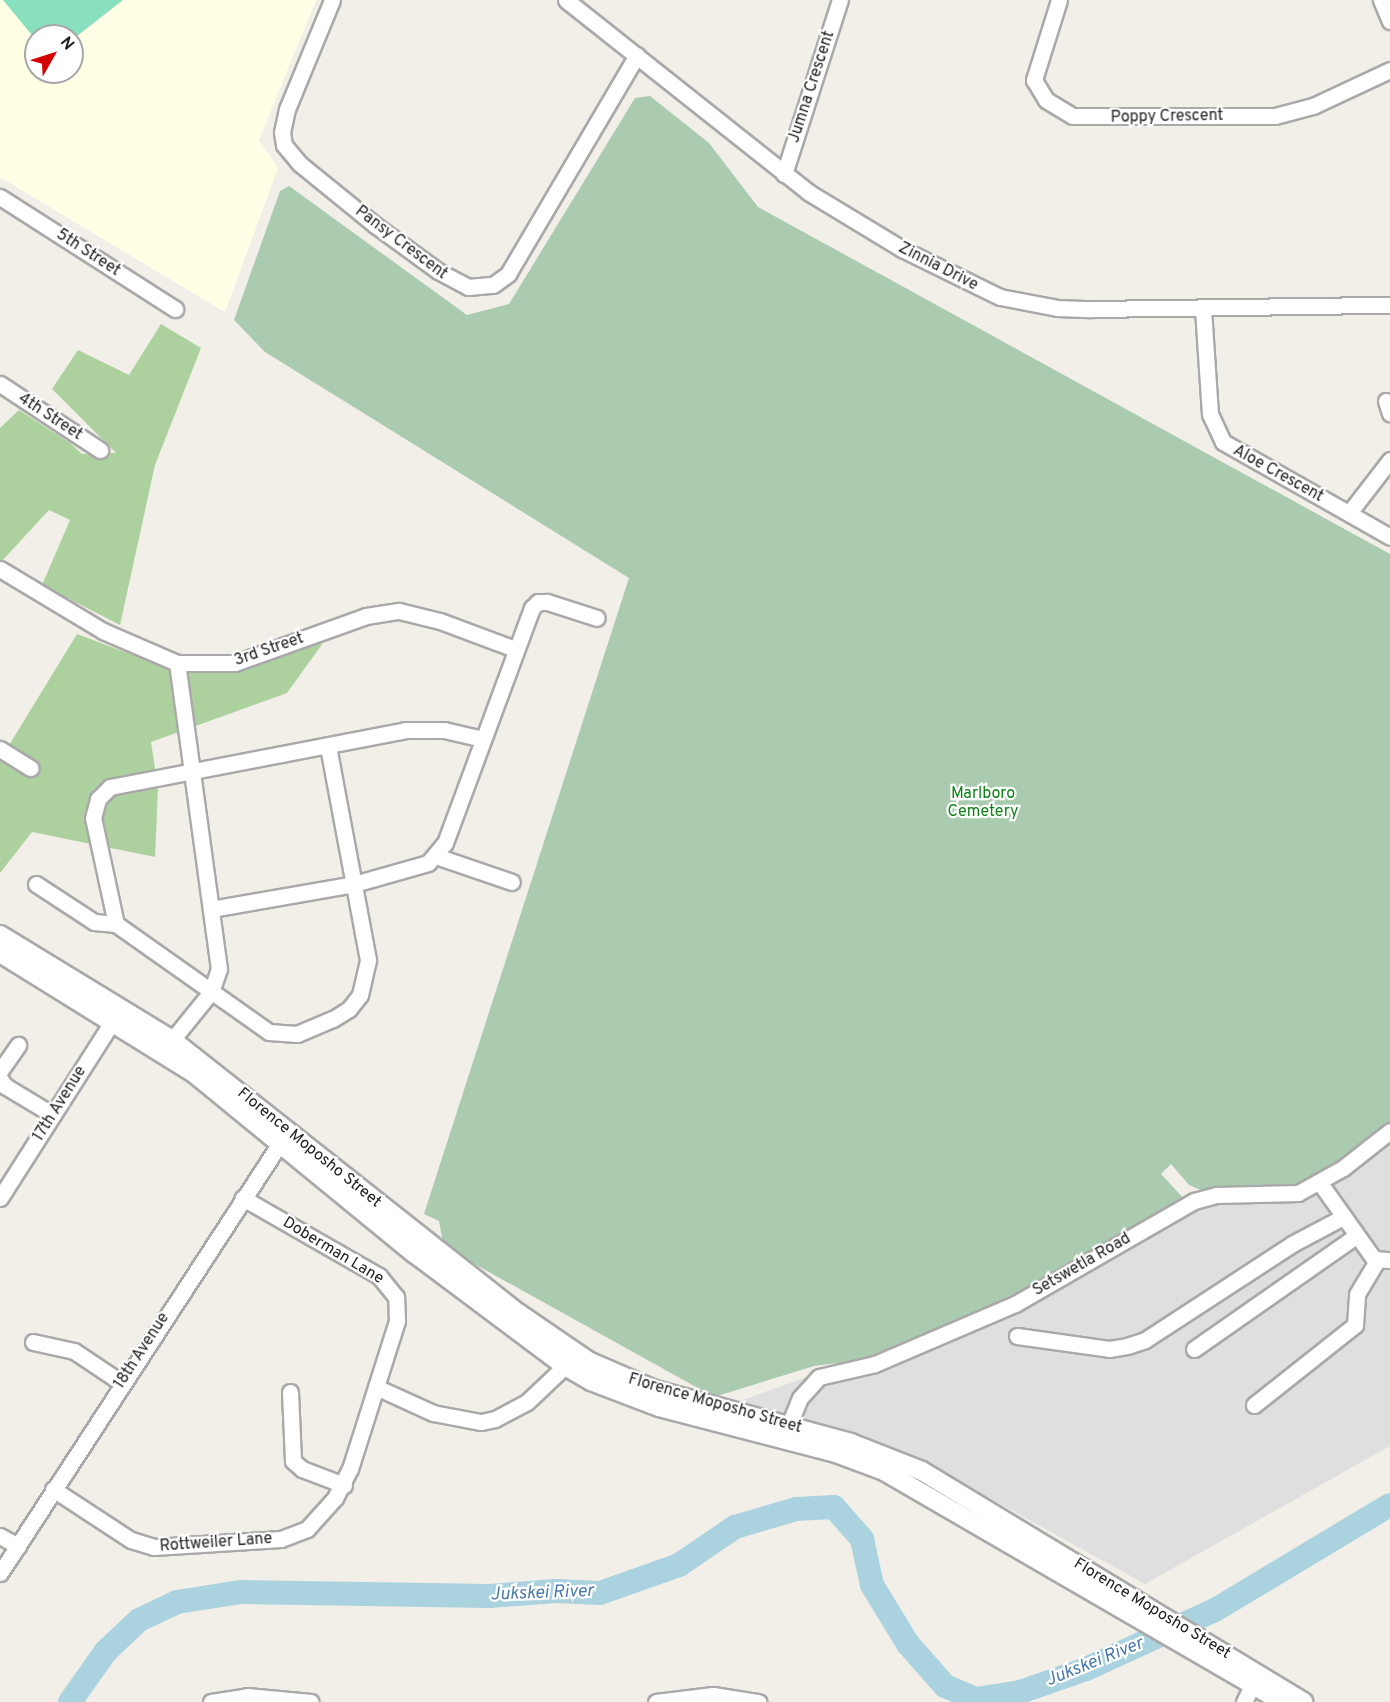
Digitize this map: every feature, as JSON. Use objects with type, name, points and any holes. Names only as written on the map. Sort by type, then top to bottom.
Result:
[{"type":"street","name":"Pansy Crescent","points":[[332,0],[287,109],[282,132],[284,145],[300,164],[375,225],[445,276],[468,287],[493,285],[508,274],[637,55]]},
{"type":"street","name":"Zinnia Drive","points":[[566,0],[784,174],[902,249],[1000,297],[1057,308],[1203,309],[1390,305]]},
{"type":"street","name":"Jumna Crescent","points":[[784,174],[840,0]]},
{"type":"street","name":"Poppy Crescent","points":[[1059,0],[1034,80],[1046,100],[1073,116],[1275,116],[1313,106],[1390,70]]},
{"type":"street","points":[[1381,0],[1390,21]]},
{"type":"street","name":"5th Street","points":[[0,197],[175,309]]},
{"type":"street","name":"Aloe Crescent","points":[[1203,309],[1210,414],[1223,442],[1390,537]]},
{"type":"street","name":"4th Street","points":[[0,384],[100,450]]},
{"type":"street","points":[[1349,513],[1390,459]]},
{"type":"street","name":"3rd Street","points":[[0,569],[103,631],[177,663],[236,663],[366,616],[399,611],[440,621],[515,649]]},
{"type":"street","points":[[211,909],[354,884],[421,868],[436,856],[451,830],[515,649],[538,602],[597,618]]},
{"type":"street","points":[[172,1040],[211,992],[219,969],[190,772],[177,663]]},
{"type":"street","points":[[116,924],[93,818],[98,799],[120,783],[423,729],[483,739]]},
{"type":"street","points":[[36,884],[94,922],[116,924],[269,1032],[284,1036],[297,1035],[349,1009],[364,987],[368,971],[328,746]]},
{"type":"street","points":[[0,749],[30,768]]},
{"type":"street","points":[[436,856],[512,882]]},
{"type":"street","name":"Florence Moposho Street","points":[[0,935],[116,1015],[284,1137],[518,1313],[588,1361],[655,1390],[789,1425],[893,1458],[1070,1579],[1255,1678]]},
{"type":"street","name":"Florence Moposho Street","points":[[0,953],[116,1015],[172,1040],[460,1289],[565,1366],[591,1381],[659,1407],[826,1450],[884,1470],[957,1501],[1090,1571],[1225,1661]]},
{"type":"street","name":"17th Avenue","points":[[0,1198],[116,1015]]},
{"type":"street","points":[[0,1071],[18,1045]]},
{"type":"street","points":[[0,1079],[5,1086],[53,1115]]},
{"type":"street","name":"Setswetla Road","points":[[789,1425],[800,1398],[819,1377],[875,1364],[1014,1304],[1185,1205],[1217,1196],[1283,1197],[1320,1183],[1390,1131]]},
{"type":"street","name":"18th Avenue","points":[[0,1573],[284,1137]]},
{"type":"street","points":[[1254,1405],[1355,1325],[1357,1294],[1384,1261],[1356,1236],[1320,1183]]},
{"type":"street","name":"Doberman Lane","points":[[243,1198],[379,1276],[396,1298],[397,1321]]},
{"type":"street","points":[[1017,1336],[1109,1349],[1145,1340],[1292,1244],[1343,1217]]},
{"type":"street","points":[[1194,1349],[1356,1236]]},
{"type":"street","name":"Rottweiler Lane","points":[[53,1489],[131,1540],[154,1547],[294,1535],[319,1519],[344,1485],[397,1321]]},
{"type":"street","points":[[33,1342],[74,1351],[122,1383]]},
{"type":"street","points":[[376,1387],[433,1413],[481,1422],[495,1419],[527,1402],[565,1366]]},
{"type":"street","points":[[290,1392],[293,1461],[302,1469],[344,1485]]},
{"type":"street","points":[[0,1536],[18,1546]]},
{"type":"street","points":[[1244,1702],[1255,1678]]},
{"type":"street","points":[[1255,1678],[1283,1702]]},
{"type":"street","points":[[1255,1678],[1304,1702]]},
{"type":"street","points":[[211,1702],[247,1696],[311,1702]]},
{"type":"street","points":[[656,1702],[713,1698],[758,1702]]},
{"type":"shaded area","points":[[0,0],[316,0],[259,140],[278,168],[225,312],[0,177]]},
{"type":"shaded area","points":[[1390,1127],[1390,1446],[1145,1584],[915,1457],[737,1402],[838,1366],[872,1361],[1032,1290],[1193,1197]]},
{"type":"green space","points":[[3,0],[123,0],[84,31],[84,24],[24,25]]},
{"type":"green space","name":"Marlboro Cemetery","points":[[650,96],[709,143],[758,207],[1390,554],[1390,1127],[1338,1170],[1289,1195],[1208,1193],[1189,1185],[1171,1164],[1161,1174],[1185,1200],[1056,1277],[878,1358],[814,1366],[714,1397],[453,1252],[443,1243],[439,1221],[424,1214],[629,578],[265,352],[234,320],[280,191],[289,186],[467,315],[509,304],[635,98]]},
{"type":"green space","points":[[161,324],[201,348],[155,465],[120,625],[42,585],[70,520],[49,510],[0,563],[0,428],[19,410],[70,443],[82,454],[116,453],[52,389],[78,350],[129,375]]},
{"type":"green space","points":[[77,634],[146,660],[236,669],[323,643],[287,693],[151,742],[158,789],[155,857],[32,832],[0,873],[0,760]]},
{"type":"waterway","name":"Jukskei River","points":[[70,1702],[106,1651],[139,1620],[177,1602],[241,1592],[490,1596],[556,1591],[600,1593],[679,1565],[735,1527],[796,1509],[834,1507],[862,1539],[872,1585],[908,1644],[945,1686],[976,1699],[1020,1692],[1086,1669],[1215,1610],[1390,1505]]}]
